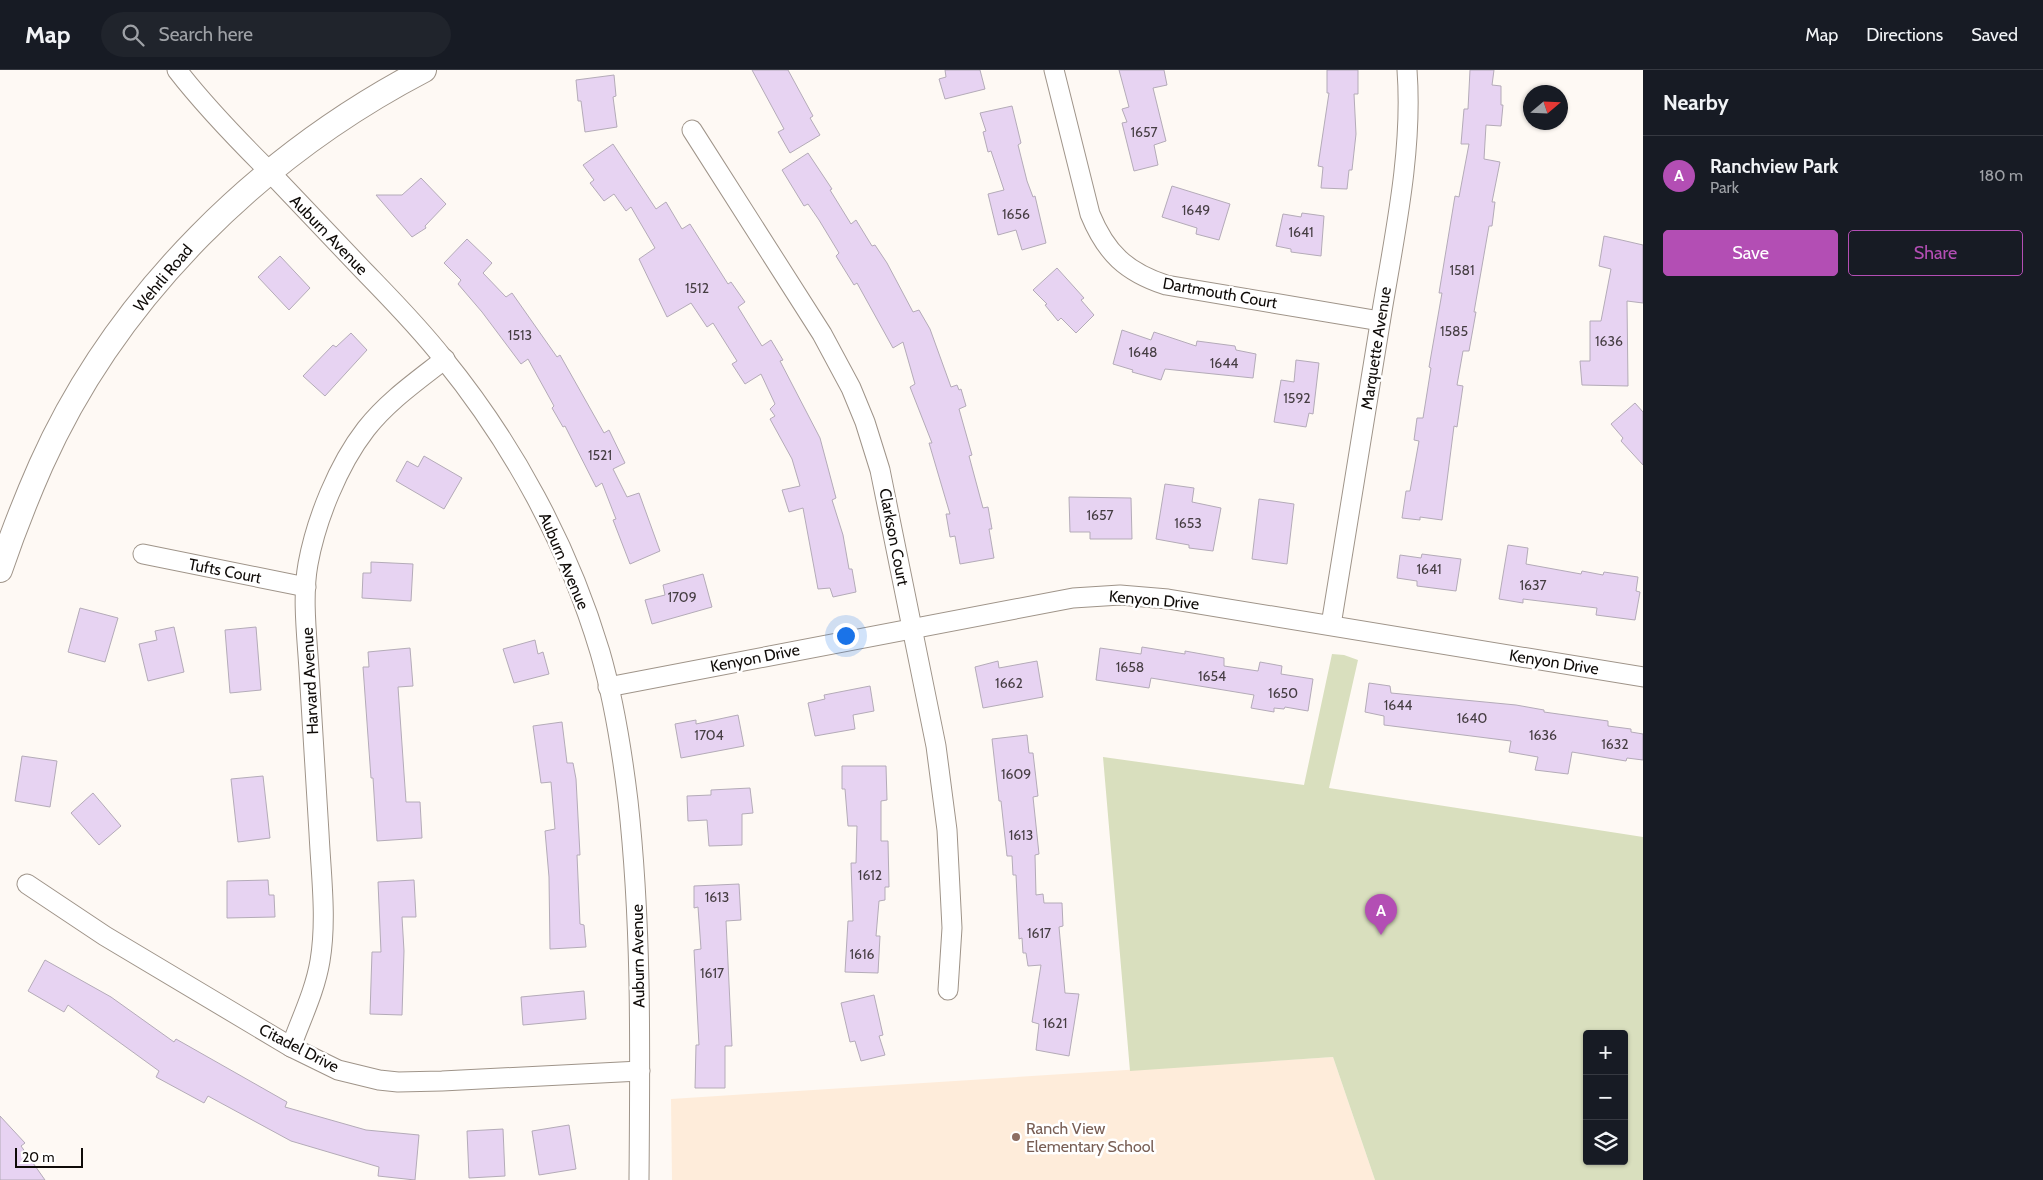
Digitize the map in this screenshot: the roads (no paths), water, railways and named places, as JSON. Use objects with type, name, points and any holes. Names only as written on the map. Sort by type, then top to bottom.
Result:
[{"type":"street","name":"Auburn Avenue","points":[[177,70],[219,120],[413,322],[445,359],[488,417],[520,469],[547,520],[573,577],[593,632],[608,687],[622,753],[635,862],[639,935],[639,1180]]},
{"type":"street","name":"Wehrli Road","points":[[0,570],[13,532],[42,463],[74,402],[115,337],[154,285],[181,254],[222,213],[316,135],[391,87],[424,70]]},
{"type":"street","name":"Dartmouth Court","points":[[1054,70],[1090,214],[1098,234],[1105,245],[1126,267],[1149,279],[1166,285],[1380,321]]},
{"type":"street","name":"Marquette Avenue","points":[[1331,625],[1404,158],[1409,94],[1407,70]]},
{"type":"street","name":"Clarkson Court","points":[[692,130],[822,334],[851,388],[865,422],[880,470],[936,746],[947,830],[952,928],[948,990]]},
{"type":"street","name":"Harvard Avenue","points":[[291,1047],[313,987],[320,961],[324,915],[308,660],[306,587],[308,566],[315,535],[333,486],[349,455],[366,430],[395,397],[445,359]]},
{"type":"street","name":"Tufts Court","points":[[143,554],[306,587]]},
{"type":"street","name":"Kenyon Drive","points":[[608,687],[1073,598],[1120,595],[1168,599],[1643,677]]},
{"type":"street","name":"Citadel Drive","points":[[28,884],[105,936],[291,1047],[338,1070],[379,1080],[398,1082],[640,1071]]},
{"type":"place","name":"Ranchview Park","points":[[1381,935]]},
{"type":"place","name":"Ranch View Elementary School","points":[[1016,1137]]}]
